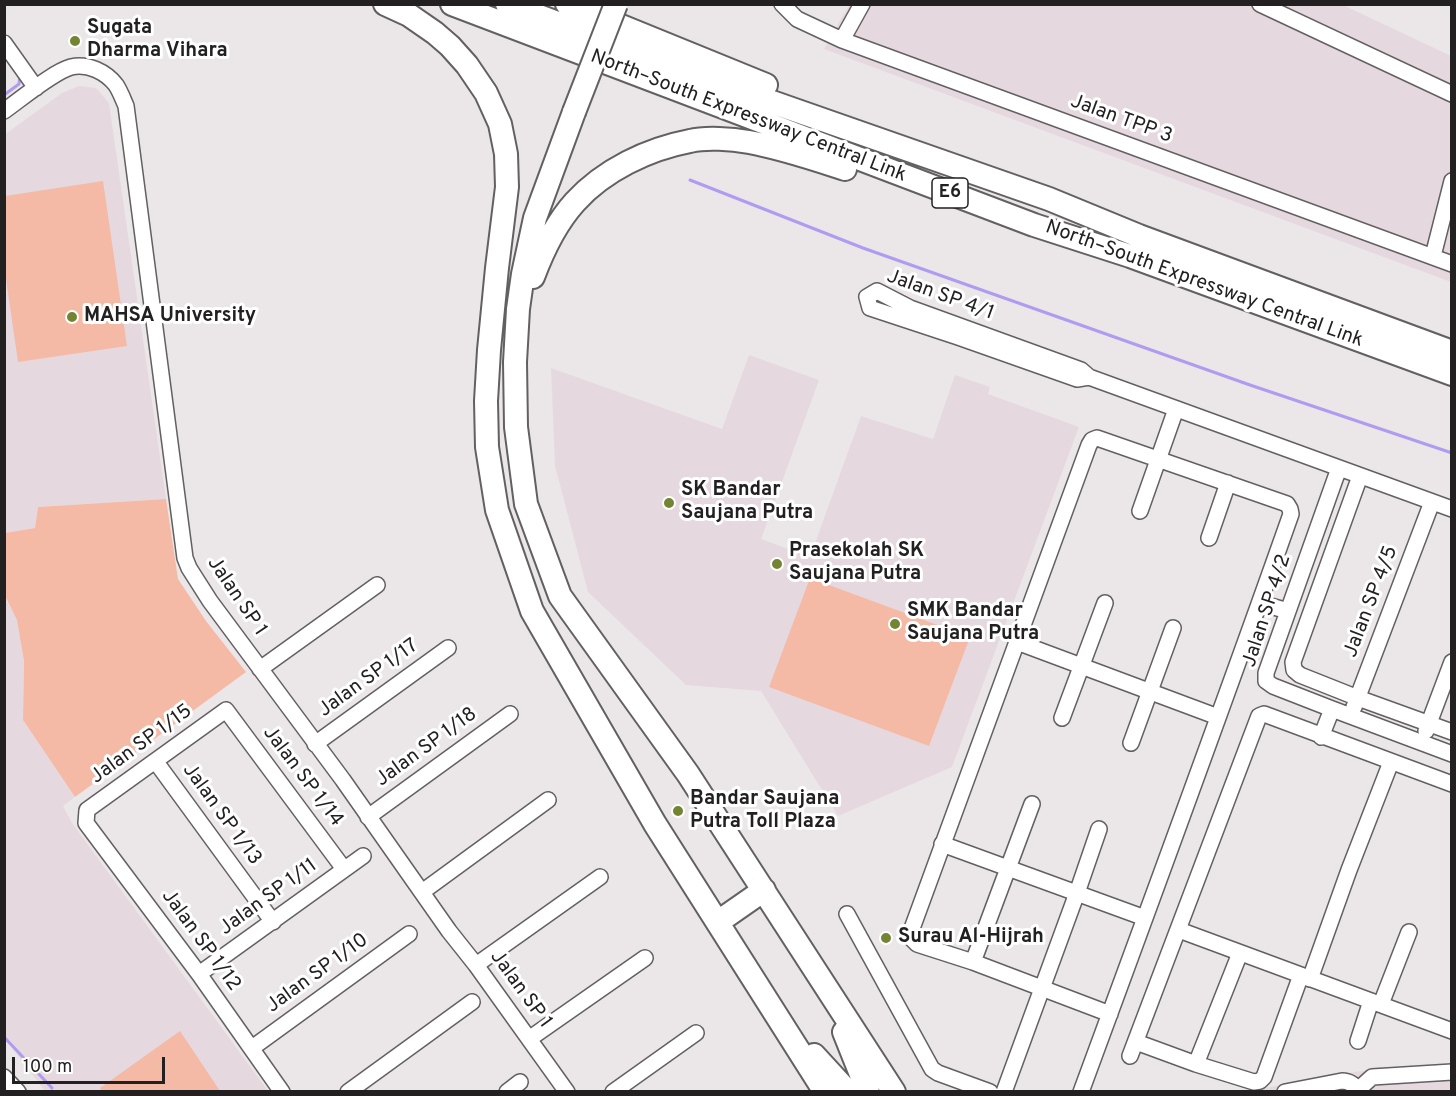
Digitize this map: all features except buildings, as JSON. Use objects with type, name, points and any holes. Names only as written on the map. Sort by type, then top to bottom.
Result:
[{"type":"highway","points":[[385,4],[409,15],[450,46],[467,64],[486,93],[500,124],[506,154],[507,187],[489,350],[486,400],[487,447],[497,510],[532,611],[655,824],[825,1092]]},
{"type":"highway","name":"North–South Expressway Central Link","points":[[452,4],[1034,225],[1130,256],[1452,374]]},
{"type":"highway","name":"North–South Expressway Central Link","points":[[507,4],[706,79],[1049,199],[1139,236],[1452,352]]},
{"type":"highway","points":[[567,4],[1049,199]]},
{"type":"highway","points":[[602,4],[535,218],[523,274],[518,309],[515,362],[516,427],[526,504],[560,596],[688,774],[894,1092]]},
{"type":"highway","points":[[495,293],[524,210],[616,4]]},
{"type":"highway","points":[[518,309],[542,253],[559,222],[575,202],[595,183],[615,170],[638,158],[692,140],[748,142],[800,155],[880,181],[1034,225]]},
{"type":"highway","points":[[718,922],[764,890]]},
{"type":"highway","points":[[827,988],[861,1090]]},
{"type":"highway","points":[[779,1019],[861,1090]]},
{"type":"street","name":"Jalan TPP 3","points":[[782,4],[797,20],[842,40],[1452,264]]},
{"type":"street","points":[[842,40],[862,4]]},
{"type":"street","points":[[1260,4],[1452,94]]},
{"type":"street","points":[[4,43],[36,88]]},
{"type":"street","name":"Jalan SP 1","points":[[4,111],[57,74],[71,67],[86,66],[99,70],[117,87],[126,106],[185,558],[189,568],[567,1092]]},
{"type":"street","points":[[1433,256],[1452,180]]},
{"type":"street","name":"Jalan SP 4/1","points":[[1089,377],[1077,380],[870,308],[867,297],[877,291],[910,308],[1081,370],[1089,377],[1452,509]]},
{"type":"street","points":[[1140,511],[1176,409]]},
{"type":"street","points":[[1081,1092],[1110,1014],[1260,603],[1291,514],[1287,504],[1097,438],[1089,445],[910,934],[917,944],[973,962],[1110,1014]]},
{"type":"street","name":"Jalan SP 4/2","points":[[1339,468],[1266,673],[1266,681],[1332,710],[1452,754]]},
{"type":"street","points":[[1360,476],[1293,662],[1294,670],[1300,675],[1358,698],[1452,732]]},
{"type":"street","points":[[1209,538],[1228,483]]},
{"type":"street","name":"Jalan SP 4/5","points":[[1350,716],[1432,502]]},
{"type":"street","points":[[260,669],[377,585]]},
{"type":"street","points":[[1062,718],[1105,603]]},
{"type":"street","points":[[1260,603],[1288,611]]},
{"type":"street","points":[[1131,743],[1173,628]]},
{"type":"street","points":[[1017,642],[1218,717]]},
{"type":"street","name":"Jalan SP 1/17","points":[[315,744],[448,648]]},
{"type":"street","points":[[1422,742],[1452,662]]},
{"type":"street","name":"Jalan SP 1/15","points":[[86,816],[87,810],[226,710]]},
{"type":"street","name":"Jalan SP 1/14","points":[[226,710],[344,869]]},
{"type":"street","points":[[1321,737],[1332,710]]},
{"type":"street","name":"Jalan SP 1/18","points":[[368,817],[510,714]]},
{"type":"street","points":[[1391,762],[1264,1077],[1254,1082],[1196,1064],[1133,1049],[1259,716],[1264,714],[1452,784]]},
{"type":"street","name":"Jalan SP 1/13","points":[[156,762],[273,922]]},
{"type":"street","points":[[422,892],[548,800]]},
{"type":"street","points":[[973,962],[1032,804]]},
{"type":"street","name":"Jalan SP 1/12","points":[[86,816],[86,823],[199,974],[282,1092]]},
{"type":"street","points":[[1004,1092],[1099,829]]},
{"type":"street","points":[[942,844],[1145,918]]},
{"type":"street","name":"Jalan SP 1/11","points":[[199,974],[363,856]]},
{"type":"street","points":[[476,965],[600,877]]},
{"type":"street","points":[[847,914],[932,1069],[990,1092]]},
{"type":"street","points":[[1179,930],[1376,1003],[1451,1028]]},
{"type":"street","points":[[1358,1041],[1409,932]]},
{"type":"street","name":"Jalan SP 1/10","points":[[252,1048],[409,934]]},
{"type":"street","points":[[1196,1064],[1240,953]]},
{"type":"street","points":[[529,1039],[645,957]]},
{"type":"street","points":[[348,1092],[472,1002]]},
{"type":"street","points":[[613,1092],[696,1033]]},
{"type":"street","points":[[1285,1092],[1342,1080],[1356,1087],[1359,1092],[1371,1077],[1452,1072]]},
{"type":"street","points":[[4,1077],[18,1092]]},
{"type":"street","points":[[507,1092],[520,1082]]},
{"type":"shaded area","points":[[849,5],[1343,5],[1451,56],[1451,282],[824,49]]},
{"type":"shaded area","name":"MAHSA University","points":[[79,86],[96,88],[109,103],[166,499],[38,507],[35,528],[5,533],[4,135],[62,93]]},
{"type":"shaded area","points":[[103,181],[127,346],[18,362],[5,272],[5,196]]},
{"type":"shaded area","points":[[749,355],[819,380],[761,539],[810,557],[861,416],[933,439],[955,375],[990,387],[988,394],[1079,427],[952,767],[838,816],[761,691],[686,685],[588,592],[555,466],[551,368],[722,429]]},
{"type":"shaded area","points":[[166,499],[178,579],[206,621],[246,672],[75,797],[23,720],[24,661],[17,620],[5,596],[5,533],[35,528],[38,507]]},
{"type":"shaded area","points":[[810,578],[970,637],[929,746],[769,687]]},
{"type":"shaded area","points":[[4,596],[17,619],[24,661],[23,720],[75,797],[63,806],[72,823],[268,1091],[45,1091],[5,1039]]},
{"type":"shaded area","points":[[180,1031],[220,1091],[102,1091],[100,1088]]},
{"type":"shaded area","points":[[1451,1065],[1451,1091],[1242,1092],[1361,1071]]},
{"type":"waterway","points":[[4,95],[19,84],[20,74]]},
{"type":"waterway","points":[[690,180],[863,248],[1250,385],[1452,453]]},
{"type":"waterway","points":[[4,1037],[52,1088]]},
{"type":"place","name":"Sugata Dharma Vihara","points":[[75,41]]},
{"type":"place","name":"MAHSA University","points":[[72,317]]},
{"type":"place","name":"SK Bandar Saujana Putra","points":[[669,503]]},
{"type":"place","name":"Prasekolah SK Saujana Putra","points":[[777,564]]},
{"type":"place","name":"SMK Bandar Saujana Putra","points":[[895,624]]},
{"type":"place","name":"Bandar Saujana Putra Toll Plaza","points":[[678,811]]},
{"type":"place","name":"Surau Al-Hijrah","points":[[886,938]]}]
